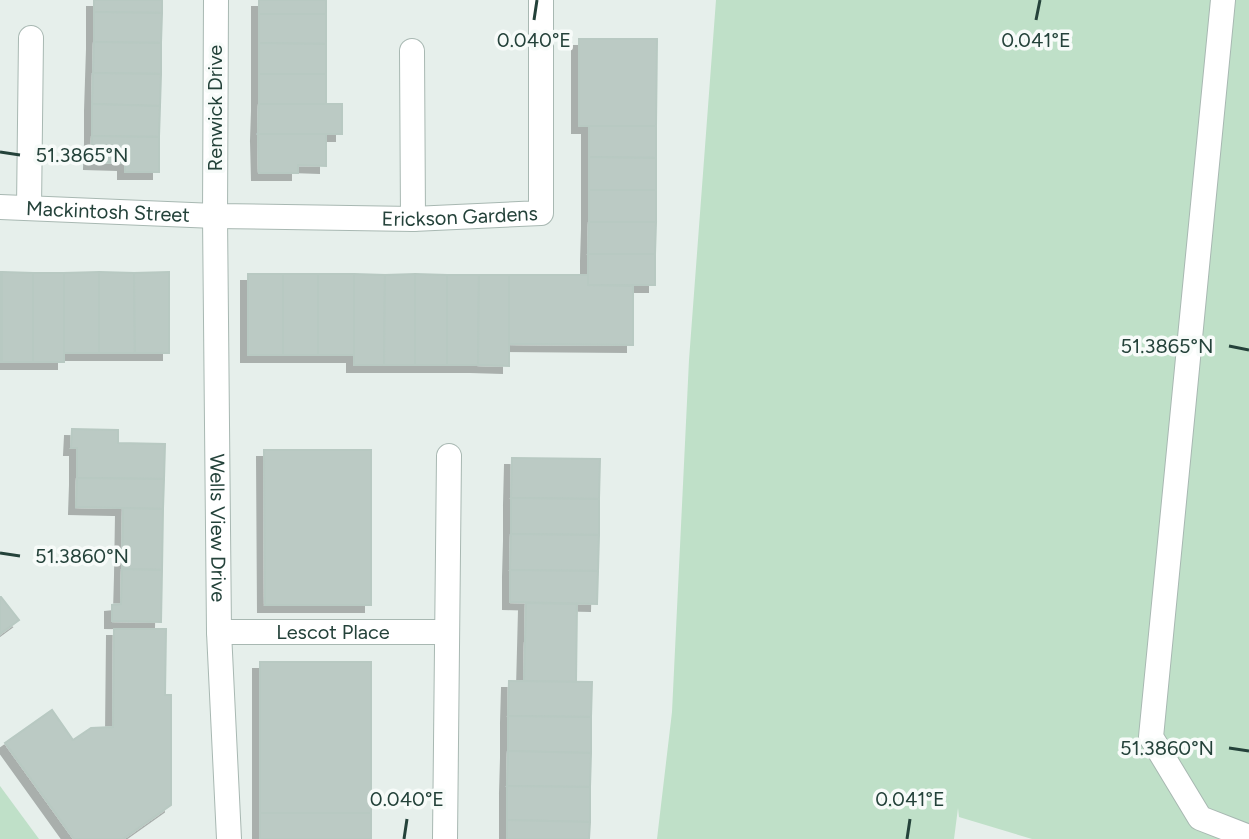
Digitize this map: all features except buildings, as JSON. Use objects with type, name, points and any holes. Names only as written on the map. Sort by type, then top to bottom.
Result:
[{"type":"street","name":"Renwick Drive","points":[[215,216],[216,0]]},
{"type":"street","name":"Erickson Gardens","points":[[215,216],[413,219],[541,213],[541,0]]},
{"type":"street","points":[[1223,0],[1151,737],[1200,818],[1249,837]]},
{"type":"street","points":[[29,208],[31,38]]},
{"type":"street","points":[[412,51],[413,219]]},
{"type":"street","name":"Mackintosh Street","points":[[0,207],[215,216]]},
{"type":"street","name":"Wells View Drive","points":[[215,216],[219,632],[229,839]]},
{"type":"street","points":[[445,839],[449,456]]},
{"type":"street","name":"Lescot Place","points":[[219,632],[447,632]]},
{"type":"green space","points":[[716,0],[1249,0],[1249,839],[1032,839],[959,817],[958,808],[954,839],[657,839],[672,712],[689,360]]},
{"type":"green space","points":[[0,786],[39,839],[0,839]]}]
